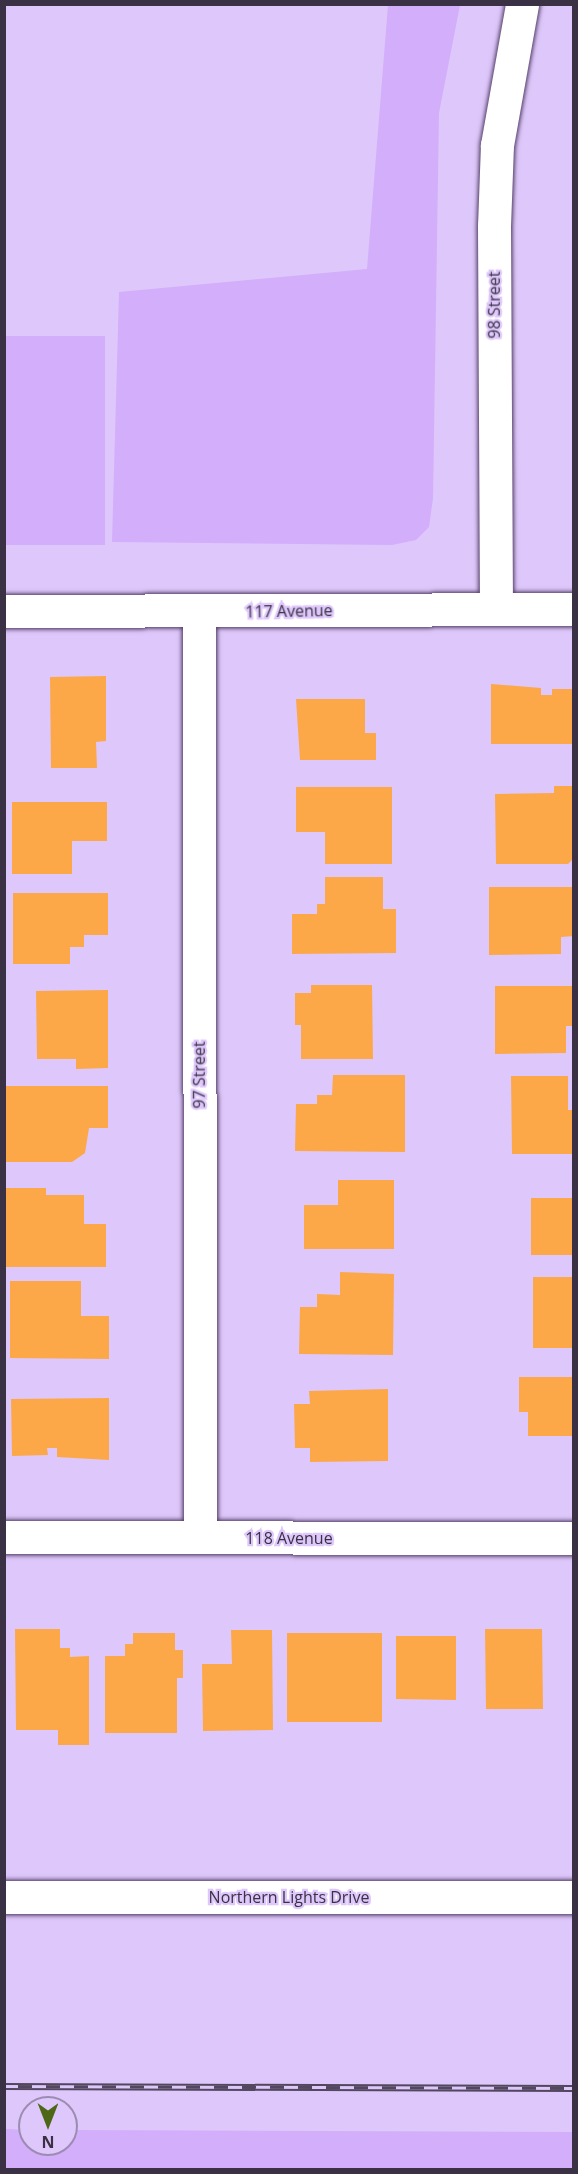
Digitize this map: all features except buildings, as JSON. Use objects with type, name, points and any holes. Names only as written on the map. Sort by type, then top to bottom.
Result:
[{"type":"street","name":"98 Street","points":[[496,609],[494,226],[497,145],[522,4]]},
{"type":"street","name":"117 Avenue","points":[[4,611],[573,609]]},
{"type":"street","name":"97 Street","points":[[199,612],[200,1537]]},
{"type":"street","name":"118 Avenue","points":[[4,1537],[573,1538]]},
{"type":"street","name":"Northern Lights Drive","points":[[4,1897],[573,1897]]},
{"type":"shaded area","points":[[388,5],[460,5],[439,113],[433,498],[429,527],[416,540],[392,545],[112,542],[119,292],[367,269]]},
{"type":"shaded area","points":[[5,336],[105,336],[105,545],[5,545]]},
{"type":"shaded area","points":[[5,2129],[18,2130],[18,2156],[78,2156],[78,2130],[573,2132],[573,2169],[5,2169]]},
{"type":"railway","points":[[4,2086],[574,2088]]}]
